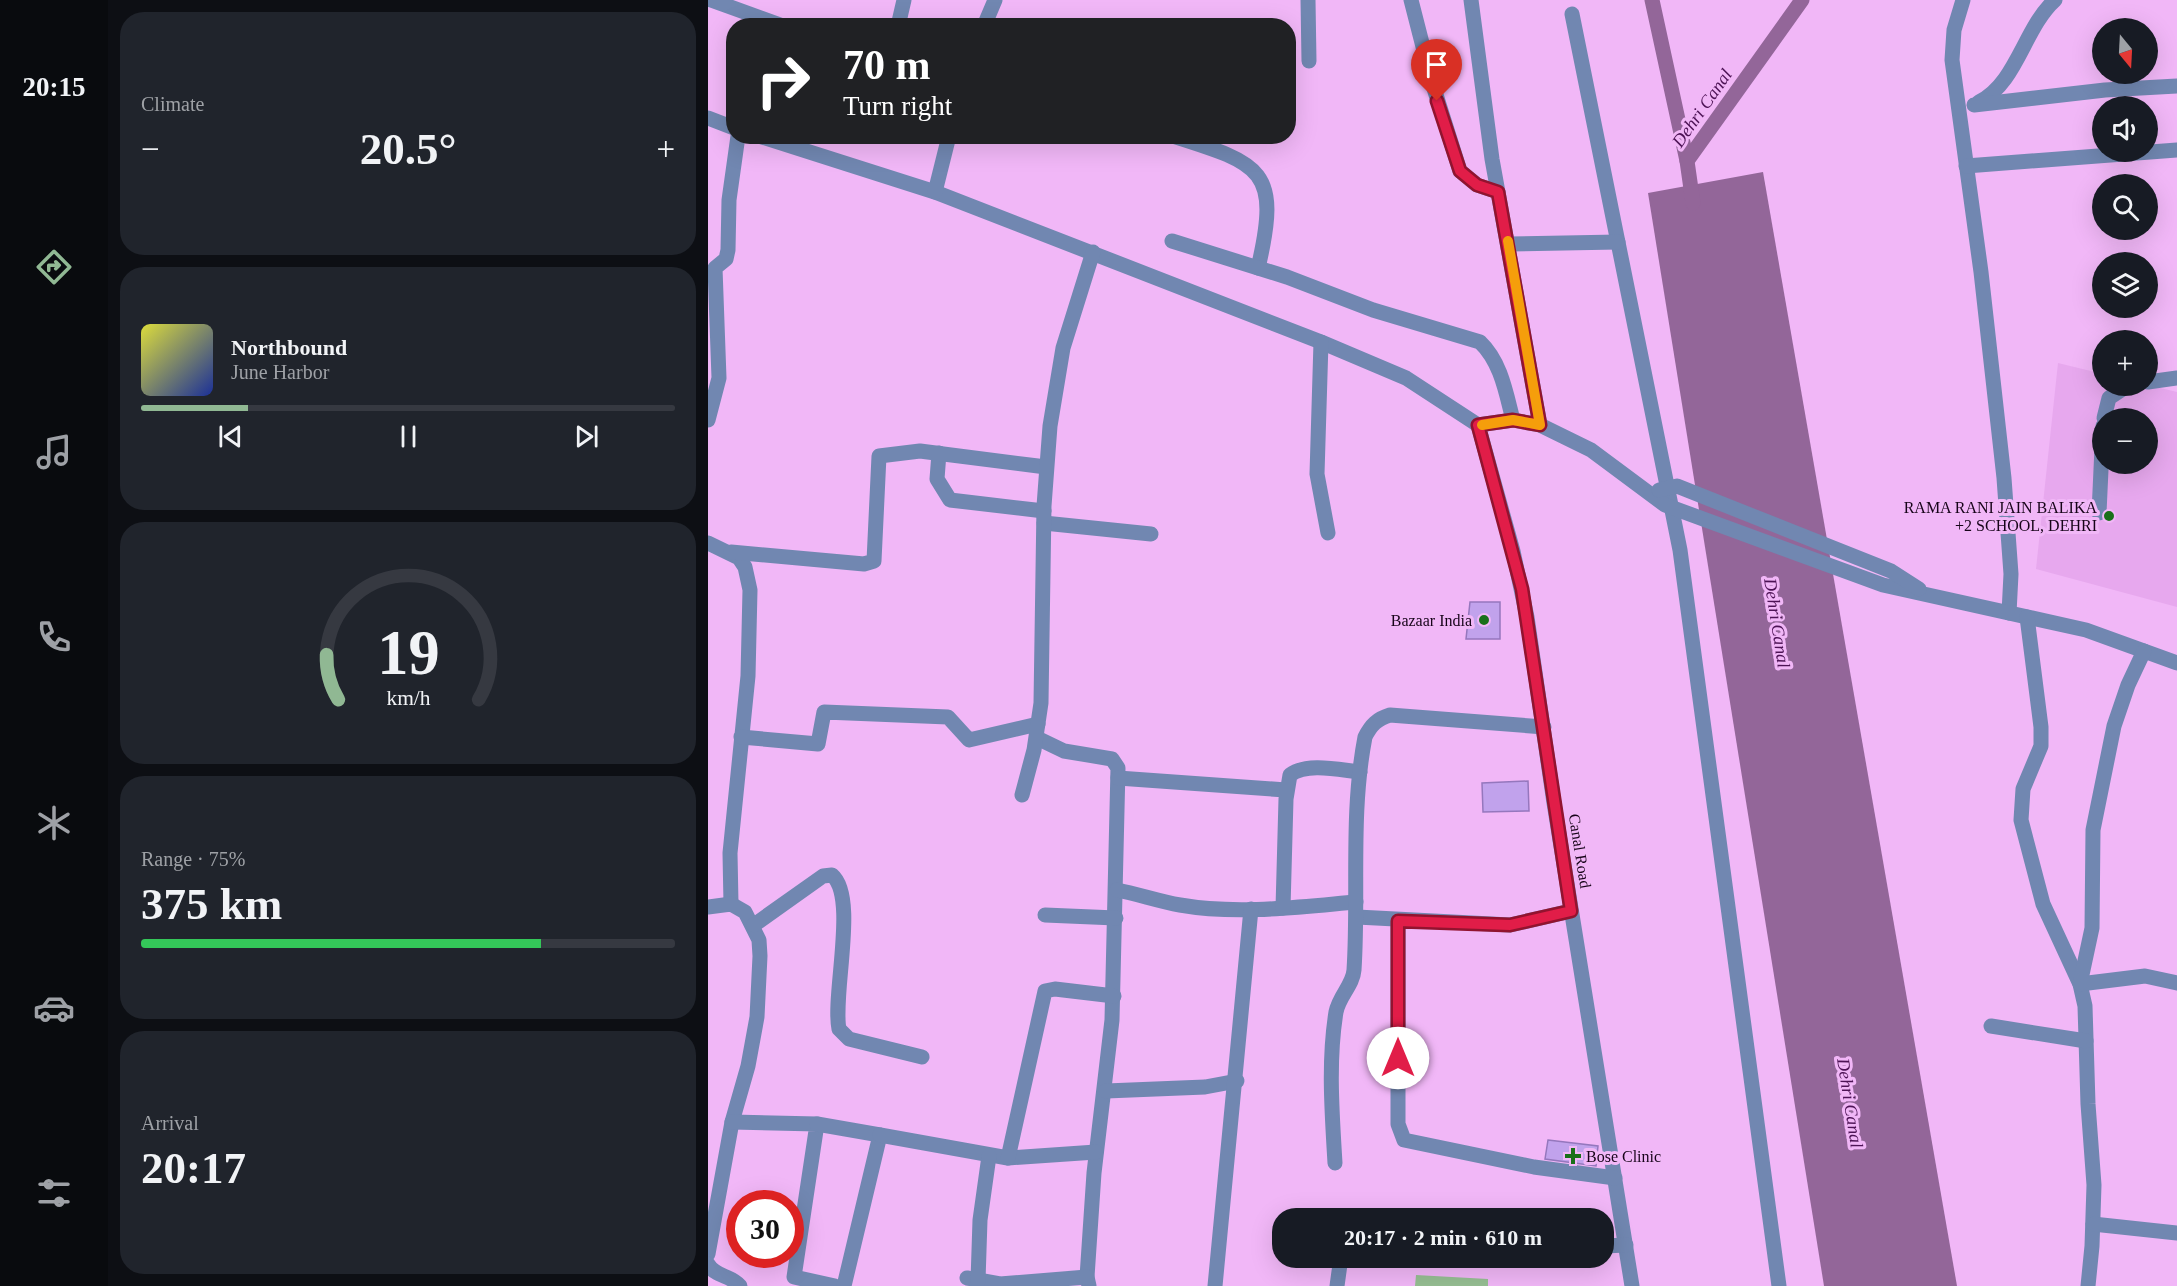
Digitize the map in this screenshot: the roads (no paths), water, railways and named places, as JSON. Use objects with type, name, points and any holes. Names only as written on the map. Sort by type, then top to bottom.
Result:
[{"type":"street","points":[[711,0],[761,18]]},
{"type":"street","points":[[900,18],[904,0]]},
{"type":"street","points":[[987,18],[995,0]]},
{"type":"street","points":[[1308,0],[1309,61]]},
{"type":"street","points":[[1411,0],[1432,82],[1460,171],[1477,185],[1498,192]]},
{"type":"street","points":[[1471,0],[1498,192],[1540,425]]},
{"type":"street","points":[[1963,0],[1954,30],[1952,60],[1957,111],[1981,272],[2004,478],[2011,574],[2009,614]]},
{"type":"street","points":[[1957,111],[1986,99],[2000,85],[2023,44],[2055,0]]},
{"type":"street","points":[[1572,14],[1680,550],[1779,1286]]},
{"type":"street","points":[[1974,105],[2094,91],[2177,86]]},
{"type":"street","points":[[708,118],[726,125]]},
{"type":"street","points":[[708,420],[719,378],[712,268],[726,259],[728,250],[729,200],[737,144]]},
{"type":"street","points":[[784,144],[935,192],[1321,342],[1406,378],[1478,425],[1513,420],[1540,425],[1591,450],[1665,505],[1883,585],[2086,630],[2177,663]]},
{"type":"street","points":[[935,192],[947,144]]},
{"type":"street","points":[[1198,144],[1216,150],[1253,169],[1261,182],[1268,214],[1258,268]]},
{"type":"street","points":[[1966,166],[2177,150]]},
{"type":"street","points":[[1172,241],[1258,268],[1373,310],[1480,342],[1487,349],[1500,374],[1513,420]]},
{"type":"street","points":[[1508,244],[1618,242]]},
{"type":"street","points":[[1022,795],[1037,731],[1046,467],[1055,388],[1063,348],[1093,252]]},
{"type":"street","points":[[1321,342],[1316,442],[1317,474],[1328,533]]},
{"type":"street","points":[[2158,381],[2177,378]]},
{"type":"street","name":"Canal Road","points":[[1478,425],[1522,589],[1632,1286]]},
{"type":"street","points":[[708,543],[731,552],[864,564],[874,561],[879,456],[920,451],[1046,467]]},
{"type":"street","points":[[939,453],[937,479],[950,501],[1151,534]]},
{"type":"street","points":[[2098,513],[2100,474]]},
{"type":"street","points":[[1649,493],[1677,486],[1891,571],[1929,595]]},
{"type":"street","points":[[731,552],[745,567],[750,590],[748,676],[732,819],[731,904]]},
{"type":"street","points":[[2027,617],[2041,727],[2041,746],[2023,789],[2021,820],[2049,921],[2080,984],[2085,1006],[2088,1104],[2094,1185],[2088,1286]]},
{"type":"street","points":[[2080,984],[2092,927],[2092,830],[2114,726],[2128,685],[2144,651]]},
{"type":"street","points":[[741,737],[818,744],[824,712],[948,717],[969,740],[1037,731],[1064,751],[1112,759],[1118,768],[1113,996],[1106,1091],[1096,1152],[1088,1281],[1000,1284],[973,1280],[989,1156]]},
{"type":"street","points":[[1335,1163],[1332,1107],[1335,1023],[1341,996],[1354,973],[1356,909],[1354,852],[1365,737],[1370,727],[1379,718],[1390,715],[1544,727]]},
{"type":"street","points":[[1283,908],[1286,790],[1290,775],[1302,770],[1360,772]]},
{"type":"street","points":[[1119,778],[1286,790]]},
{"type":"street","points":[[753,925],[823,876],[832,875],[839,884],[843,924],[839,1029],[849,1039],[922,1057]]},
{"type":"street","points":[[1117,890],[1180,905],[1251,909],[1356,909],[1398,921],[1510,925],[1571,911]]},
{"type":"street","points":[[708,907],[731,904],[745,912],[759,940],[757,1017],[744,1090],[732,1122],[709,1265],[740,1286]]},
{"type":"street","points":[[1215,1286],[1219,1228],[1237,1081],[1251,909]]},
{"type":"street","points":[[1044,915],[1116,918]]},
{"type":"street","points":[[1398,921],[1398,1124],[1404,1140],[1534,1167],[1616,1178]]},
{"type":"street","points":[[2080,984],[2145,976],[2177,983]]},
{"type":"street","points":[[1008,1158],[1046,991],[1055,989],[1113,996]]},
{"type":"street","points":[[1991,1026],[2086,1041]]},
{"type":"street","points":[[1106,1091],[1205,1088],[1237,1081]]},
{"type":"street","points":[[732,1122],[817,1124],[1008,1158],[1096,1152]]},
{"type":"street","points":[[817,1124],[794,1277],[835,1286]]},
{"type":"street","points":[[844,1286],[879,1135]]},
{"type":"street","points":[[2093,1224],[2177,1233]]},
{"type":"street","points":[[1614,1246],[1626,1245]]},
{"type":"street","points":[[1337,1286],[1339,1268]]},
{"type":"water","points":[[1763,172],[1957,1286],[1824,1286],[1648,193]]},
{"type":"waterway","points":[[1652,0],[1687,161]]},
{"type":"waterway","name":"Dehri Canal","points":[[1693,203],[1687,161],[1802,0]]},
{"type":"place","name":"RAMA RANI JAIN BALIKA +2 SCHOOL, DEHRI","points":[[2109,516]]},
{"type":"place","name":"Bazaar India","points":[[1484,620]]},
{"type":"place","name":"Bose Clinic","points":[[1573,1156]]}]
